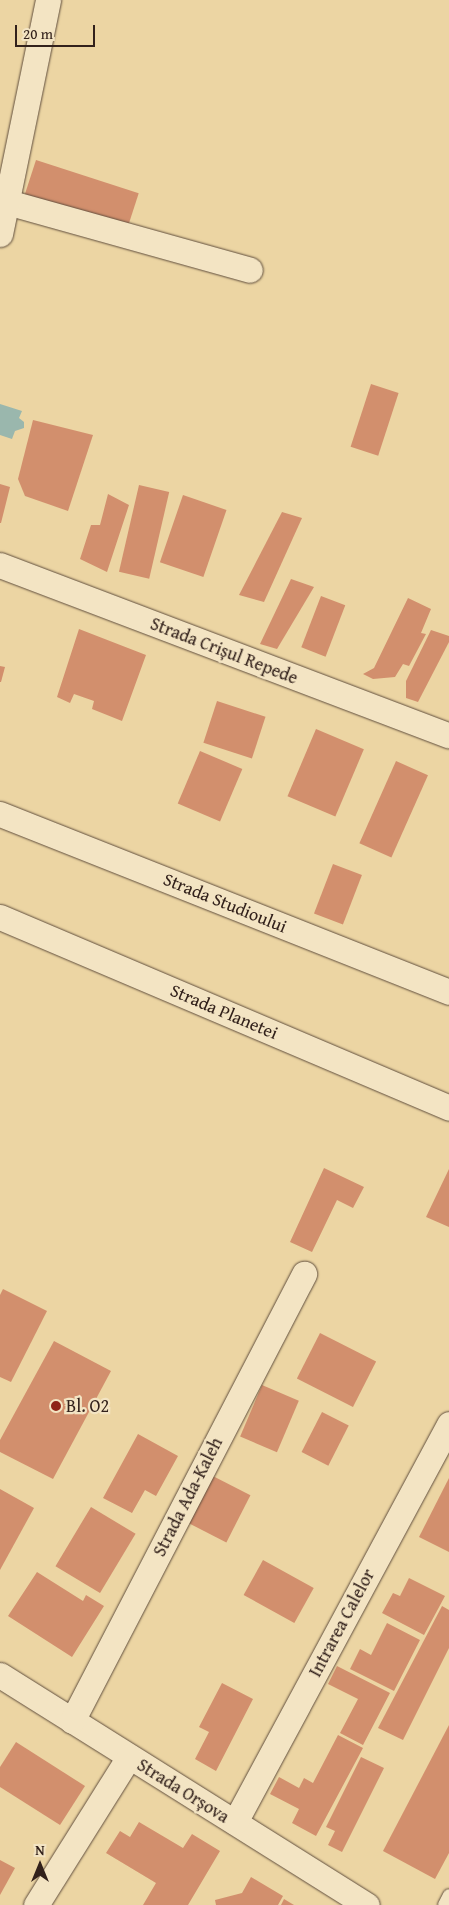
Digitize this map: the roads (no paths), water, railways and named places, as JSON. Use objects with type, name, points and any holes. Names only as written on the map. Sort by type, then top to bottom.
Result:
[{"type":"street","points":[[0,234],[7,202],[10,124],[48,0]]},
{"type":"street","points":[[7,202],[250,270]]},
{"type":"street","name":"Strada Crișul Repede","points":[[0,565],[449,736]]},
{"type":"street","name":"Strada Studioului","points":[[0,814],[449,992]]},
{"type":"street","name":"Strada Planetei","points":[[0,917],[449,1108]]},
{"type":"street","name":"Strada Ada-Kaleh","points":[[72,1721],[304,1274]]},
{"type":"street","name":"Intrarea Calelor","points":[[235,1822],[449,1424]]},
{"type":"street","name":"Strada Orșova","points":[[0,1675],[366,1905]]},
{"type":"street","points":[[36,1905],[129,1757]]},
{"type":"lane","points":[[444,1905],[449,1895]]},
{"type":"water","points":[[0,404],[22,411],[19,418],[24,422],[24,428],[15,431],[12,439],[0,435]]},
{"type":"place","name":"Bl. O2","points":[[56,1406]]}]
